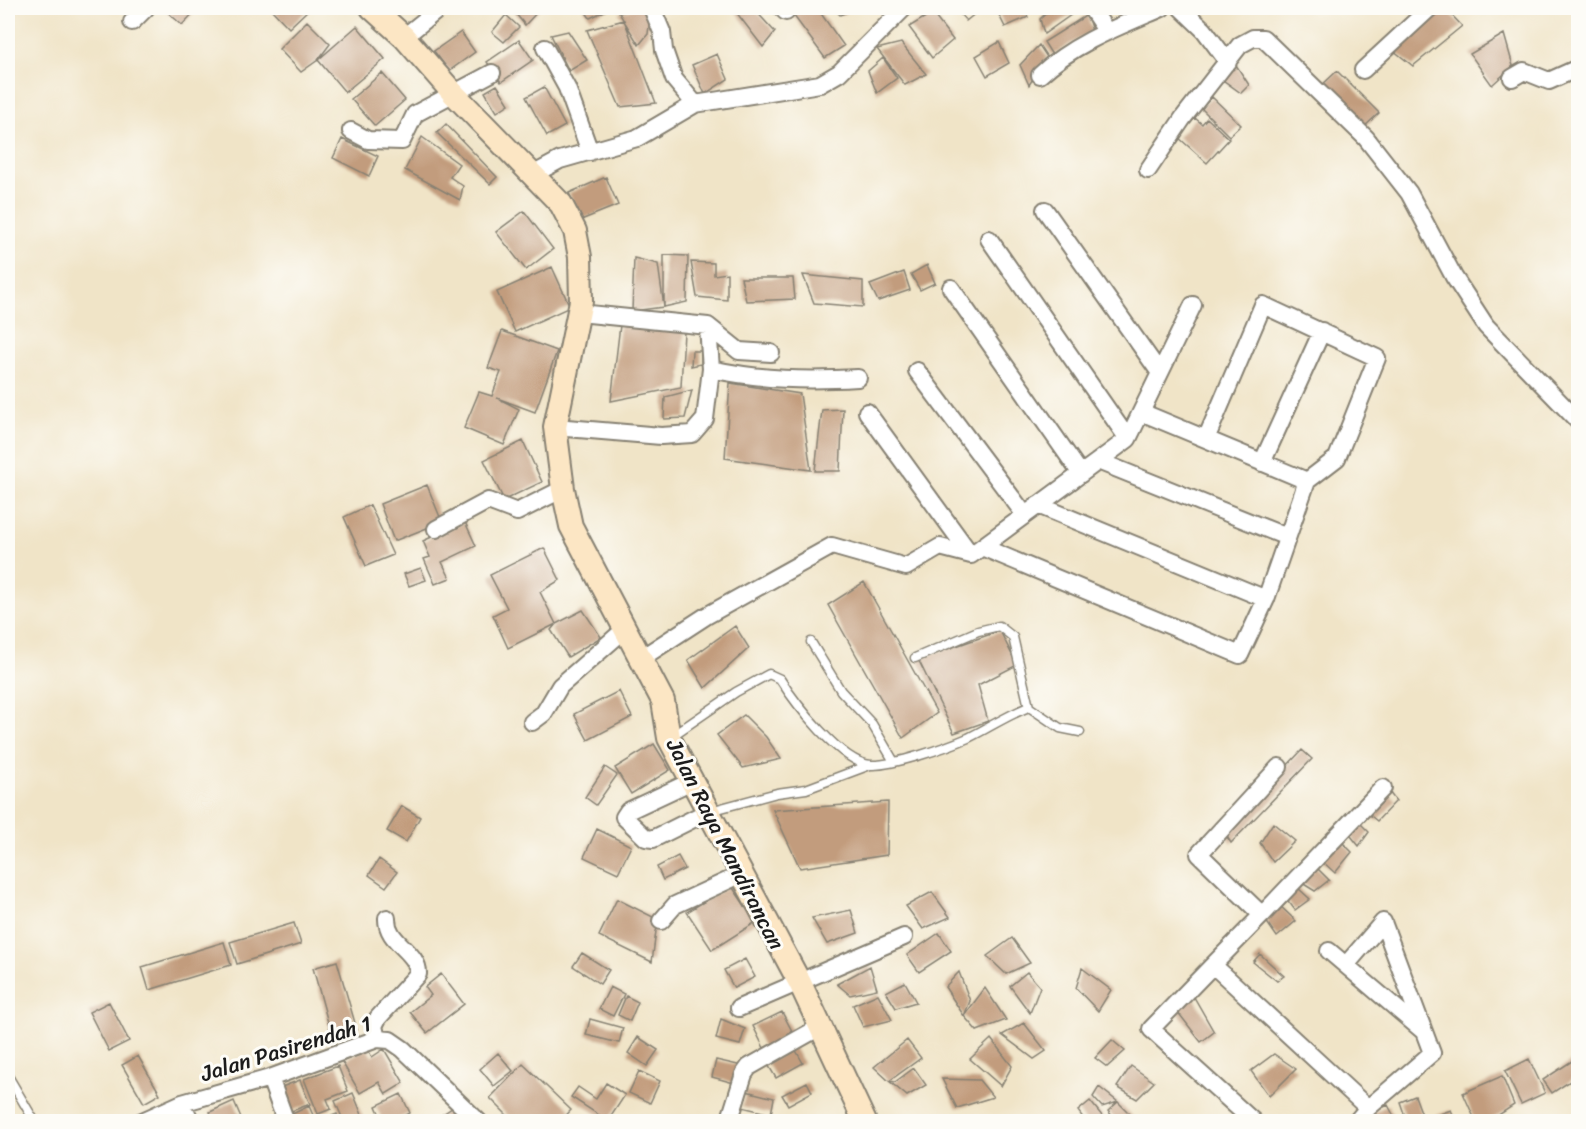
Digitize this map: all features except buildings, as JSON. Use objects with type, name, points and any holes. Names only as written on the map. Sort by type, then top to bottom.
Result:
[{"type":"street","points":[[132,22],[146,8]]},
{"type":"street","name":"Jalan Raya Mandirancan","points":[[372,8],[404,37],[453,93],[534,174],[561,204],[575,231],[580,257],[579,313],[555,427],[563,489],[572,526],[624,630],[643,657],[663,701],[669,738],[690,782],[800,983],[865,1122]]},
{"type":"street","points":[[404,37],[440,8]]},
{"type":"street","points":[[652,8],[662,32],[664,50],[674,79],[695,104]]},
{"type":"street","points":[[534,174],[560,160],[637,138],[695,104],[820,84],[839,73],[904,8]]},
{"type":"street","points":[[1091,8],[1107,32]]},
{"type":"street","points":[[1040,75],[1054,62],[1107,32],[1162,8]]},
{"type":"street","points":[[1181,8],[1204,30],[1228,62]]},
{"type":"street","points":[[1363,70],[1430,8]]},
{"type":"street","points":[[1148,170],[1183,118],[1240,45],[1253,38],[1263,38],[1366,138],[1409,193],[1454,277],[1485,326],[1578,421]]},
{"type":"street","points":[[545,48],[567,88],[590,152]]},
{"type":"street","points":[[1512,78],[1524,71],[1549,81],[1578,68]]},
{"type":"street","points":[[351,131],[368,140],[402,141],[415,114],[492,73]]},
{"type":"street","points":[[1045,210],[1160,373]]},
{"type":"street","points":[[989,239],[1128,439]]},
{"type":"street","points":[[951,288],[1081,474]]},
{"type":"street","points":[[977,551],[1128,439],[1194,305]]},
{"type":"street","points":[[643,657],[706,616],[832,546],[906,567],[940,547],[977,551],[1240,655],[1266,599],[1307,481],[1337,458],[1377,358],[1263,305],[1206,439]]},
{"type":"street","points":[[579,313],[708,326],[739,351],[771,352]]},
{"type":"street","points":[[555,427],[661,436],[692,434],[705,419],[711,369],[708,326]]},
{"type":"street","points":[[1262,463],[1322,331]]},
{"type":"street","points":[[711,369],[747,377],[800,381],[858,378]]},
{"type":"street","points":[[917,371],[1025,515]]},
{"type":"street","points":[[867,412],[977,551]]},
{"type":"street","points":[[1141,412],[1307,481]]},
{"type":"street","points":[[1098,461],[1287,537]]},
{"type":"street","points":[[436,529],[488,501],[517,512],[563,489]]},
{"type":"street","points":[[1038,505],[1266,599]]},
{"type":"street","points":[[532,722],[544,713],[560,686],[624,630]]},
{"type":"street","points":[[1262,915],[1199,854],[1279,767]]},
{"type":"street","points":[[690,782],[628,811],[624,817],[646,838],[653,839],[707,812]]},
{"type":"street","points":[[1254,1122],[1150,1029],[1383,788]]},
{"type":"street","points":[[661,921],[675,905],[740,875]]},
{"type":"street","points":[[377,1039],[375,1026],[378,1018],[418,974],[417,963],[396,942],[386,925],[387,918]]},
{"type":"street","points":[[1346,965],[1383,922],[1432,1053],[1368,1108],[1356,1122]]},
{"type":"street","points":[[739,1008],[904,938]]},
{"type":"street","points":[[1329,951],[1422,1031]]},
{"type":"street","points":[[1213,965],[1368,1108]]},
{"type":"street","points":[[729,1122],[744,1074],[749,1067],[820,1027]]},
{"type":"street","name":"Jalan Pasirendah 1","points":[[140,1122],[182,1103],[270,1078],[377,1039],[390,1040],[403,1049],[479,1122]]},
{"type":"street","points":[[270,1078],[286,1122]]},
{"type":"street","points":[[182,1103],[191,1122]]},
{"type":"lane","points":[[915,658],[978,631],[999,626],[1013,638],[1029,707],[1060,728],[1080,732]]},
{"type":"lane","points":[[811,642],[841,691],[872,724],[893,760]]},
{"type":"lane","points":[[669,738],[735,692],[769,674],[780,679],[840,751],[870,765]]},
{"type":"lane","points":[[707,812],[777,793],[806,789],[870,765],[918,756],[968,738],[1006,715],[1029,707]]},
{"type":"lane","points":[[8,1076],[35,1122]]}]
